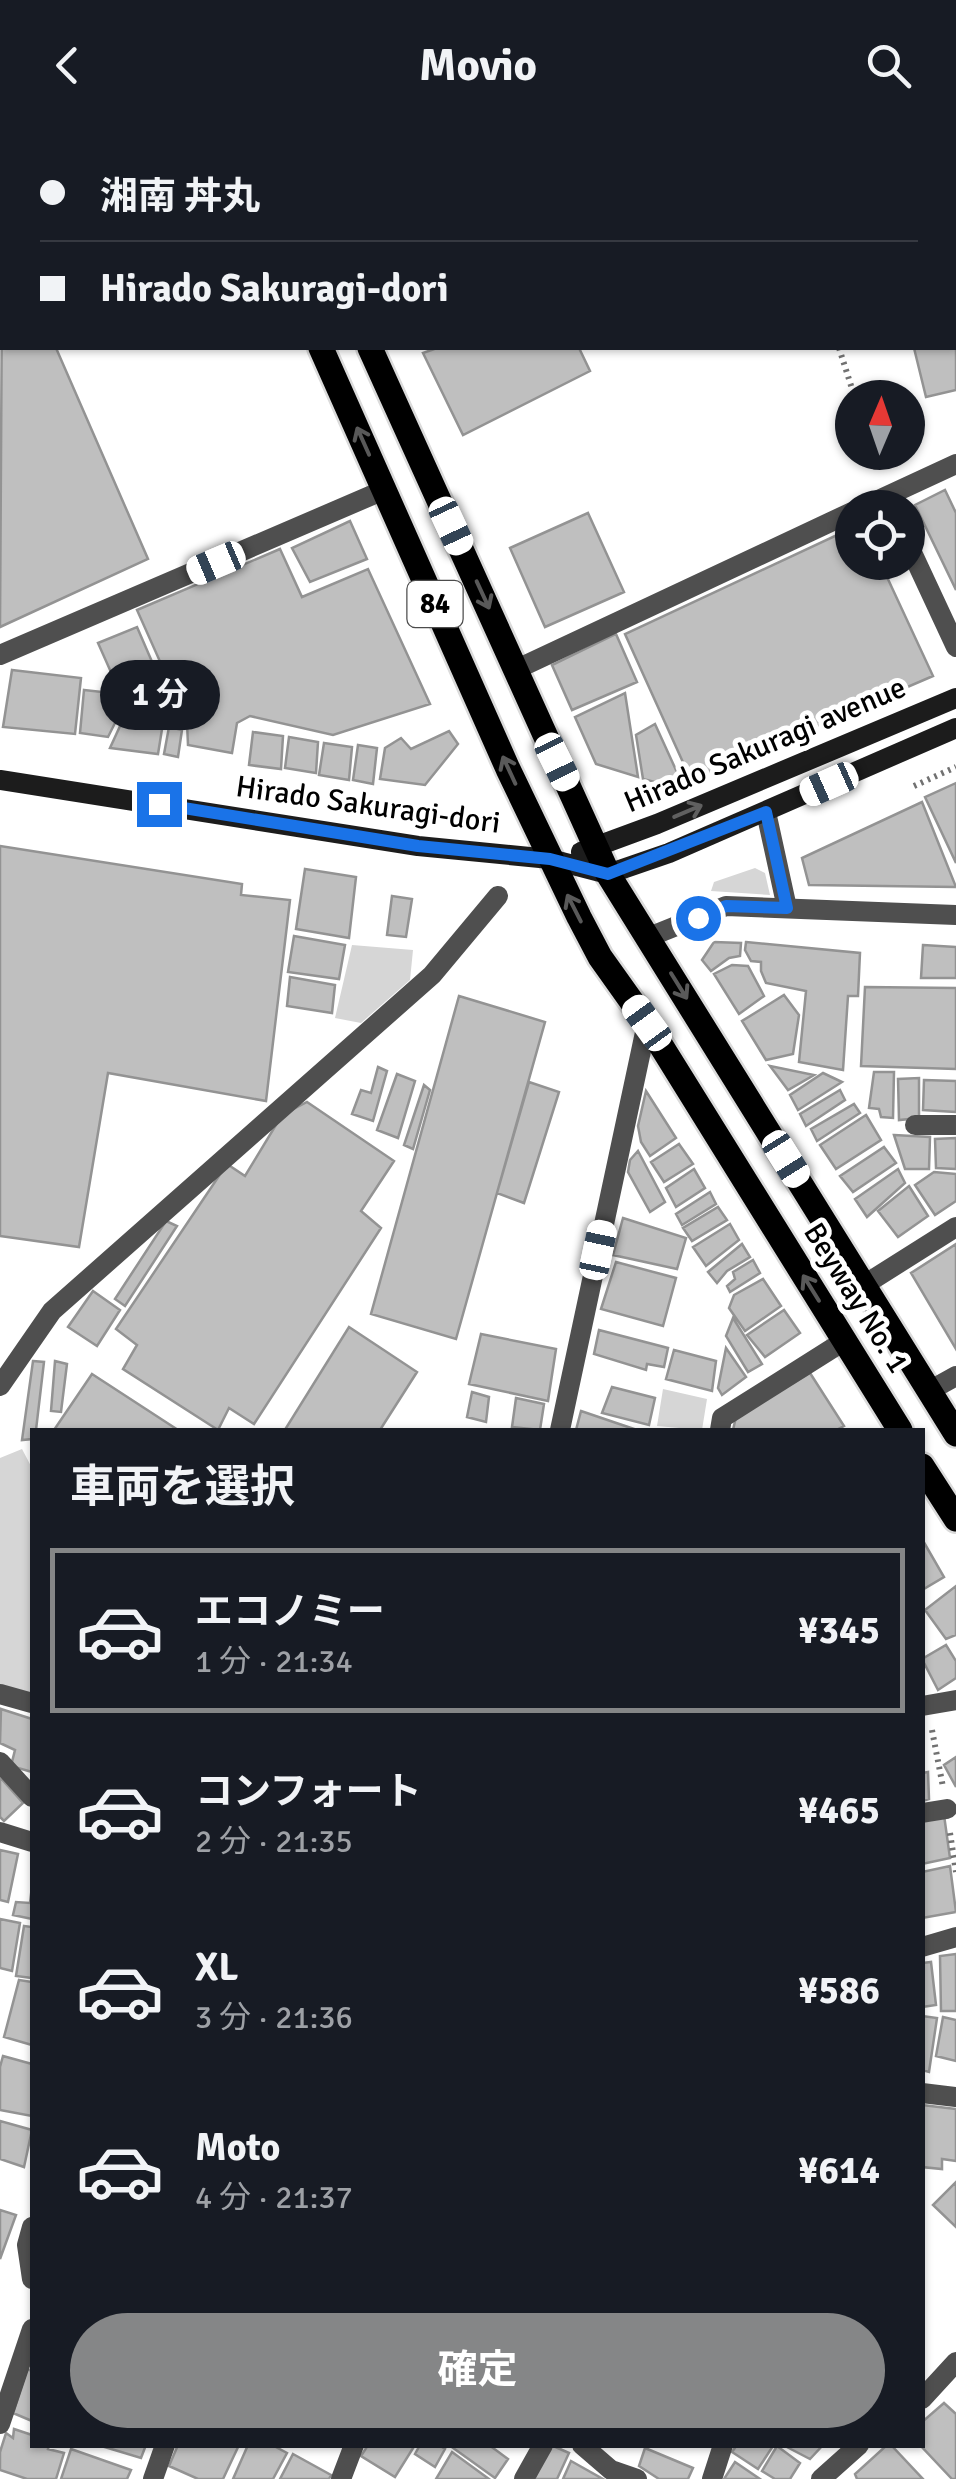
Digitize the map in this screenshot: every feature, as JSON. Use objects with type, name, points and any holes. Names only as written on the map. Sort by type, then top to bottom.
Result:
[{"type":"main road","name":"Beyway No. 1","points":[[322,350],[550,859],[600,957],[647,1023],[899,1428]]},
{"type":"main road","name":"Beyway No. 1","points":[[371,350],[608,874],[956,1434]]},
{"type":"main road","name":"Hirado Sakuragi avenue","points":[[550,859],[598,848],[956,698]]},
{"type":"main road","name":"Hirado Sakuragi avenue","points":[[608,874],[766,812],[956,728]]},
{"type":"main road","name":"Hirado Sakuragi-dori","points":[[0,780],[418,846],[550,859]]},
{"type":"main road","points":[[550,859],[608,874]]},
{"type":"main road","points":[[925,1471],[956,1519]]},
{"type":"street","points":[[909,490],[956,464]]},
{"type":"street","points":[[0,654],[384,490]]},
{"type":"street","points":[[517,669],[835,520]]},
{"type":"street","points":[[925,580],[956,647]]},
{"type":"street","points":[[766,812],[787,908]]},
{"type":"street","points":[[0,1386],[52,1311],[432,975],[498,896]]},
{"type":"street","points":[[649,937],[726,906],[956,915]]},
{"type":"street","points":[[560,1428],[647,1023]]},
{"type":"street","points":[[915,1125],[956,1125]]},
{"type":"street","points":[[864,1286],[956,1227]]},
{"type":"street","points":[[720,1428],[722,1418],[844,1341]]},
{"type":"street","points":[[929,1391],[956,1376]]},
{"type":"street","points":[[0,1694],[30,1702]]},
{"type":"street","points":[[925,1705],[956,1700]]},
{"type":"street","points":[[0,1762],[30,1794]]},
{"type":"street","points":[[925,1813],[947,1809]]},
{"type":"street","points":[[0,1832],[30,1841]]},
{"type":"street","points":[[925,1945],[956,1938]]},
{"type":"street","points":[[925,2093],[956,2098]]},
{"type":"street","points":[[30,2234],[30,2265]]},
{"type":"street","points":[[0,2424],[30,2335]]},
{"type":"street","points":[[925,2396],[956,2362]]},
{"type":"street","points":[[153,2479],[164,2448]]},
{"type":"street","points":[[341,2479],[353,2448]]},
{"type":"street","points":[[524,2479],[541,2448]]},
{"type":"street","points":[[585,2448],[611,2470],[637,2479]]},
{"type":"street","points":[[712,2479],[722,2448]]},
{"type":"street","points":[[821,2479],[841,2471],[857,2448]]},
{"type":"path","points":[[840,350],[849,380]]},
{"type":"path","points":[[914,786],[956,767]]},
{"type":"shaded area","points":[[755,868],[765,873],[770,895],[711,891],[714,882]]},
{"type":"shaded area","points":[[352,945],[413,950],[410,980],[361,1023],[335,1018]]},
{"type":"shaded area","points":[[663,1389],[707,1399],[702,1428],[657,1426]]},
{"type":"shaded area","points":[[22,1449],[30,1464],[30,1698],[0,1687],[0,1458]]},
{"type":"building","points":[[2,350],[57,350],[148,559],[0,627]]},
{"type":"building","points":[[580,350],[590,371],[463,435],[423,353]]},
{"type":"building","points":[[914,350],[956,350],[956,390],[926,397],[925,380]]},
{"type":"building","points":[[945,490],[956,513],[956,590],[925,526],[925,500]]},
{"type":"building","points":[[588,513],[624,592],[545,627],[510,548]]},
{"type":"building","points":[[350,521],[367,559],[310,582],[292,548]]},
{"type":"building","points":[[835,536],[835,580],[888,580],[933,676],[691,780],[625,634]]},
{"type":"building","points":[[280,549],[302,597],[368,569],[430,704],[333,735],[250,716],[237,723],[232,753],[188,745],[187,722],[137,610]]},
{"type":"building","points":[[137,627],[153,664],[114,679],[98,643]]},
{"type":"building","points":[[616,634],[637,682],[572,710],[552,665]]},
{"type":"building","points":[[153,669],[166,699],[139,710],[125,681]]},
{"type":"building","points":[[12,670],[81,678],[75,734],[3,727]]},
{"type":"building","points":[[84,690],[121,694],[118,717],[108,737],[80,733]]},
{"type":"building","points":[[625,693],[638,777],[596,764],[575,717]]},
{"type":"building","points":[[126,713],[163,723],[158,754],[110,748]]},
{"type":"building","points":[[655,724],[681,781],[670,786],[643,779],[636,735]]},
{"type":"building","points":[[169,727],[182,730],[178,757],[164,754]]},
{"type":"building","points":[[449,731],[458,744],[425,785],[380,779],[385,748],[401,738],[411,749]]},
{"type":"building","points":[[253,732],[283,736],[281,769],[249,765]]},
{"type":"building","points":[[289,737],[318,742],[316,773],[285,768]]},
{"type":"building","points":[[324,743],[352,747],[349,780],[319,775]]},
{"type":"building","points":[[358,745],[377,748],[373,784],[353,780]]},
{"type":"building","points":[[956,783],[956,863],[925,797]]},
{"type":"building","points":[[922,802],[956,887],[809,885],[802,858]]},
{"type":"building","points":[[0,846],[242,884],[241,895],[290,900],[266,1101],[108,1073],[79,1247],[0,1236]]},
{"type":"building","points":[[305,869],[356,877],[349,938],[296,929]]},
{"type":"building","points":[[392,896],[412,899],[406,937],[387,935]]},
{"type":"building","points":[[294,936],[345,945],[339,979],[288,972]]},
{"type":"building","points":[[714,942],[741,943],[740,956],[729,958],[711,971],[702,960]]},
{"type":"building","points":[[746,942],[860,953],[858,996],[848,996],[843,1070],[799,1062],[806,991],[766,983],[761,962],[751,961],[745,950]]},
{"type":"building","points":[[923,945],[956,947],[956,978],[921,978]]},
{"type":"building","points":[[732,965],[748,966],[764,996],[739,1014],[714,974]]},
{"type":"building","points":[[290,977],[335,985],[332,1013],[287,1006]]},
{"type":"building","points":[[865,987],[956,988],[956,1069],[861,1066]]},
{"type":"building","points":[[784,995],[799,1015],[793,1054],[766,1060],[742,1021]]},
{"type":"building","points":[[459,996],[545,1022],[456,1339],[371,1314]]},
{"type":"building","points":[[770,1066],[814,1075],[788,1090]]},
{"type":"building","points":[[378,1067],[387,1071],[373,1121],[352,1114],[361,1090],[371,1093]]},
{"type":"building","points":[[874,1072],[894,1072],[893,1118],[881,1117],[879,1109],[869,1108]]},
{"type":"building","points":[[823,1073],[842,1082],[798,1110],[790,1095]]},
{"type":"building","points":[[397,1074],[415,1081],[398,1138],[377,1130]]},
{"type":"building","points":[[919,1078],[919,1118],[899,1120],[898,1079]]},
{"type":"building","points":[[924,1080],[956,1081],[956,1112],[923,1110]]},
{"type":"building","points":[[529,1082],[559,1092],[524,1203],[497,1193]]},
{"type":"building","points":[[424,1085],[430,1090],[413,1149],[404,1145]]},
{"type":"building","points":[[840,1090],[845,1100],[806,1126],[800,1114]]},
{"type":"building","points":[[646,1091],[676,1138],[650,1156],[641,1142],[638,1126]]},
{"type":"building","points":[[307,1102],[394,1161],[361,1211],[381,1228],[254,1424],[229,1408],[219,1428],[215,1428],[123,1369],[137,1345],[116,1329],[227,1164],[245,1176],[282,1115]]},
{"type":"building","points":[[854,1104],[860,1113],[817,1141],[811,1129]]},
{"type":"building","points":[[866,1115],[881,1140],[836,1169],[820,1145]]},
{"type":"building","points":[[894,1135],[930,1137],[929,1169],[905,1169]]},
{"type":"building","points":[[956,1138],[956,1169],[936,1168],[935,1139]]},
{"type":"building","points":[[679,1144],[693,1164],[664,1182],[651,1162]]},
{"type":"building","points":[[884,1147],[896,1163],[853,1192],[840,1176]]},
{"type":"building","points":[[638,1151],[665,1202],[650,1212],[628,1172],[630,1160]]},
{"type":"building","points":[[694,1169],[705,1188],[676,1207],[666,1188]]},
{"type":"building","points":[[898,1169],[905,1183],[867,1217],[855,1199]]},
{"type":"building","points":[[934,1172],[956,1174],[956,1201],[935,1215],[915,1185]]},
{"type":"building","points":[[909,1186],[928,1216],[898,1237],[878,1211]]},
{"type":"building","points":[[710,1192],[716,1204],[682,1225],[676,1214]]},
{"type":"building","points":[[718,1207],[727,1220],[692,1241],[683,1228]]},
{"type":"building","points":[[623,1218],[686,1238],[677,1269],[613,1255]]},
{"type":"building","points":[[166,1221],[177,1226],[125,1306],[115,1299]]},
{"type":"building","points":[[730,1224],[739,1240],[706,1266],[693,1247]]},
{"type":"building","points":[[742,1244],[750,1257],[727,1271],[717,1283],[708,1272]]},
{"type":"building","points":[[956,1244],[956,1349],[911,1273]]},
{"type":"building","points":[[753,1260],[760,1273],[730,1292],[727,1286],[735,1279],[733,1272]]},
{"type":"building","points":[[616,1262],[676,1278],[663,1326],[601,1309]]},
{"type":"building","points":[[763,1279],[781,1306],[745,1331],[729,1308],[734,1295]]},
{"type":"building","points":[[93,1291],[120,1310],[97,1346],[68,1327]]},
{"type":"building","points":[[784,1310],[800,1333],[765,1357],[747,1335]]},
{"type":"building","points":[[733,1318],[762,1364],[748,1372],[726,1336]]},
{"type":"building","points":[[349,1327],[417,1372],[381,1428],[286,1428]]},
{"type":"building","points":[[599,1330],[668,1348],[664,1367],[647,1364],[646,1370],[594,1354]]},
{"type":"building","points":[[481,1334],[556,1349],[548,1401],[469,1384]]},
{"type":"building","points":[[726,1348],[746,1377],[722,1395],[718,1388]]},
{"type":"building","points":[[674,1350],[716,1361],[712,1391],[666,1379]]},
{"type":"building","points":[[33,1361],[44,1362],[36,1428],[30,1428],[30,1439],[22,1440]]},
{"type":"building","points":[[55,1361],[67,1364],[61,1412],[51,1411]]},
{"type":"building","points":[[810,1373],[844,1426],[733,1428],[736,1417]]},
{"type":"building","points":[[92,1374],[175,1428],[55,1428]]},
{"type":"building","points":[[612,1387],[655,1398],[649,1425],[602,1413]]},
{"type":"building","points":[[472,1392],[489,1397],[486,1422],[467,1417]]},
{"type":"building","points":[[516,1398],[544,1404],[540,1428],[512,1427]]},
{"type":"building","points":[[581,1411],[631,1428],[577,1428]]},
{"type":"building","points":[[925,1544],[944,1577],[925,1588]]},
{"type":"building","points":[[956,1586],[956,1635],[946,1639],[925,1610]]},
{"type":"building","points":[[946,1645],[956,1661],[956,1678],[938,1690],[925,1657]]},
{"type":"building","points":[[1,1709],[30,1718],[30,1771],[11,1766],[15,1750],[0,1743]]},
{"type":"building","points":[[956,1757],[956,1787],[944,1765]]},
{"type":"building","points":[[928,1772],[929,1799],[925,1800]]},
{"type":"building","points":[[0,1777],[23,1803],[4,1821],[0,1817]]},
{"type":"building","points":[[944,1815],[950,1858],[925,1863],[925,1818]]},
{"type":"building","points":[[0,1850],[18,1854],[8,1902],[0,1900]]},
{"type":"building","points":[[950,1866],[956,1912],[925,1917],[925,1871]]},
{"type":"building","points":[[16,1902],[30,1903],[30,1919],[13,1915]]},
{"type":"building","points":[[0,1919],[20,1923],[12,1971],[0,1968]]},
{"type":"building","points":[[24,1926],[30,1927],[30,1978],[16,1976]]},
{"type":"building","points":[[956,1954],[956,2011],[941,2011],[940,1956]]},
{"type":"building","points":[[931,1962],[936,2005],[925,2007],[925,1963]]},
{"type":"building","points":[[19,1980],[30,1982],[30,2044],[4,2037]]},
{"type":"building","points":[[925,2016],[937,2018],[929,2072],[925,2071]]},
{"type":"building","points":[[943,2017],[956,2020],[956,2061],[936,2056]]},
{"type":"building","points":[[3,2056],[30,2063],[30,2116],[0,2110]]},
{"type":"building","points":[[925,2105],[956,2109],[956,2161],[942,2159],[942,2169],[925,2167]]},
{"type":"building","points":[[0,2121],[30,2129],[24,2167],[0,2159]]},
{"type":"building","points":[[956,2182],[956,2227],[933,2205]]},
{"type":"building","points":[[0,2210],[16,2215],[0,2259]]},
{"type":"building","points":[[27,2369],[30,2420],[13,2413]]},
{"type":"building","points":[[944,2403],[956,2414],[956,2479],[923,2448],[925,2419]]},
{"type":"building","points":[[14,2429],[30,2434],[30,2448],[64,2453],[56,2479],[27,2479],[0,2470],[6,2433],[13,2438]]},
{"type":"building","points":[[108,2448],[145,2448],[141,2458]]},
{"type":"building","points":[[177,2448],[238,2448],[223,2479],[198,2479],[169,2466]]},
{"type":"building","points":[[247,2448],[278,2448],[287,2453],[273,2479],[233,2479]]},
{"type":"building","points":[[366,2448],[413,2448],[395,2477],[361,2456]]},
{"type":"building","points":[[418,2448],[445,2449],[435,2467],[415,2454]]},
{"type":"building","points":[[453,2448],[493,2448],[508,2459],[495,2478]]},
{"type":"building","points":[[550,2448],[569,2453],[557,2479],[534,2479]]},
{"type":"building","points":[[645,2448],[693,2468],[688,2479],[659,2479],[639,2466]]},
{"type":"building","points":[[735,2448],[772,2448],[758,2469],[732,2452]]},
{"type":"building","points":[[776,2448],[800,2463],[790,2479],[775,2479],[762,2471]]},
{"type":"building","points":[[789,2448],[820,2448],[810,2459]]},
{"type":"building","points":[[884,2448],[894,2448],[923,2479],[857,2479],[855,2474]]},
{"type":"building","points":[[71,2449],[131,2470],[127,2479],[61,2479]]},
{"type":"building","points":[[452,2452],[489,2479],[436,2479]]},
{"type":"building","points":[[293,2454],[331,2475],[329,2479],[280,2479]]},
{"type":"building","points":[[571,2461],[603,2479],[563,2479]]},
{"type":"building","points":[[735,2462],[760,2479],[724,2479]]},
{"type":"route","points":[[159,804],[418,846],[550,859],[608,874],[766,812],[787,908],[726,906],[698,918]]}]
